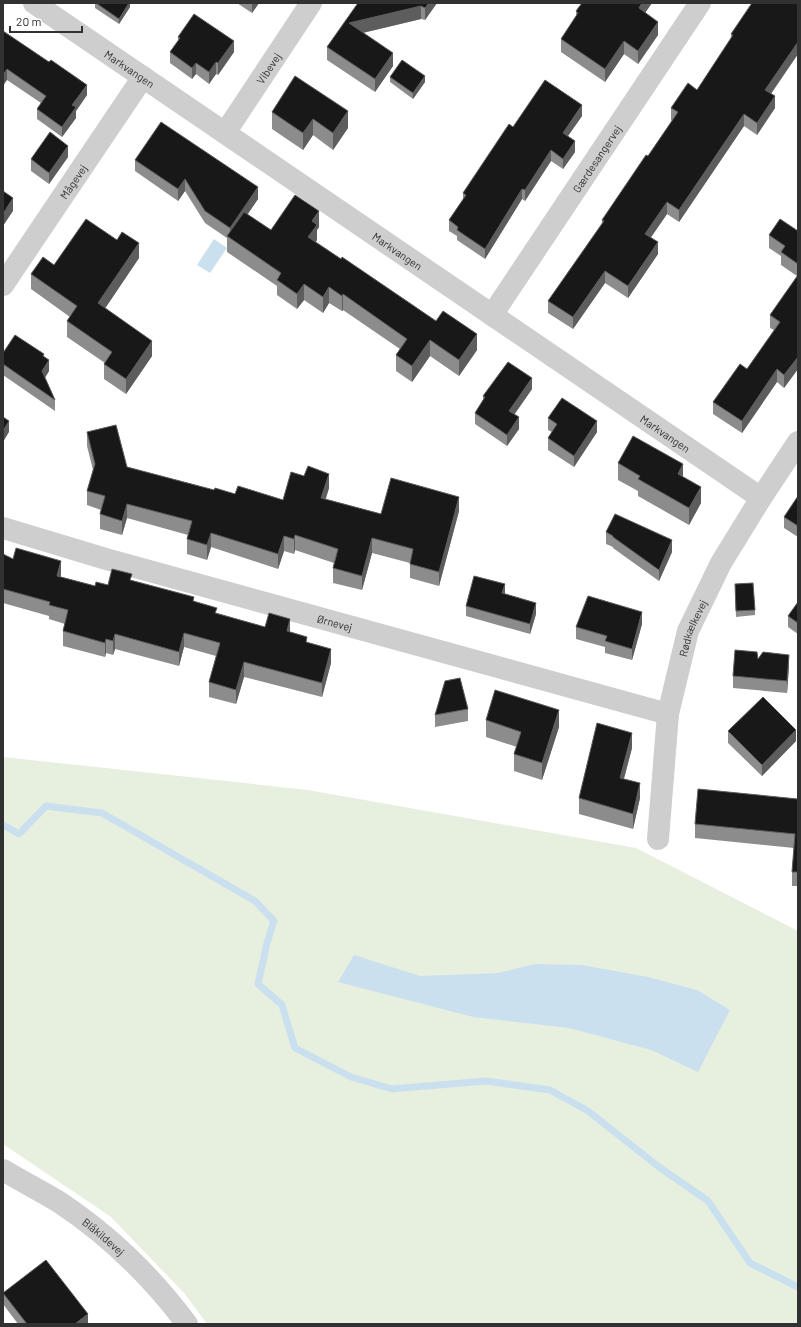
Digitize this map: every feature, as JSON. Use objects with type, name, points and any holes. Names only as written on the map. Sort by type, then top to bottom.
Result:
[{"type":"street","name":"Markvangen","points":[[34,3],[761,498]]},
{"type":"street","name":"Vibevej","points":[[225,133],[311,3]]},
{"type":"street","name":"Gærdesangervej","points":[[492,315],[700,3]]},
{"type":"street","name":"Mågevej","points":[[3,285],[143,77]]},
{"type":"street","name":"Rødkælkevej","points":[[658,839],[668,714],[688,631],[721,563],[798,442]]},
{"type":"street","name":"Ørnevej","points":[[3,528],[106,559],[668,714]]},
{"type":"street","name":"Blåkildevej","points":[[3,1170],[59,1202],[124,1252],[167,1297],[187,1324]]},
{"type":"green space","points":[[3,757],[308,790],[636,848],[798,931],[798,1324],[207,1324],[185,1294],[111,1217],[3,1144]]},
{"type":"water","points":[[214,239],[227,248],[210,273],[197,265]]},
{"type":"water","points":[[354,955],[420,976],[498,973],[535,964],[582,965],[648,977],[697,990],[730,1010],[698,1072],[651,1050],[569,1028],[473,1017],[338,982]]},
{"type":"building","points":[[96,3],[129,3],[119,19]]},
{"type":"building","points":[[358,3],[429,3],[425,8],[421,6],[349,23],[393,53],[375,79],[327,47]]},
{"type":"building","points":[[582,3],[642,3],[639,8],[658,22],[638,51],[624,41],[605,69],[561,39],[578,13],[576,11]]},
{"type":"building","points":[[752,3],[798,3],[798,42],[765,90],[775,96],[757,123],[744,114],[679,210],[667,202],[645,234],[658,242],[628,286],[605,271],[573,317],[548,301],[604,221],[602,220],[646,155],[648,156],[678,112],[671,108],[688,83],[697,90]]},
{"type":"building","points":[[194,14],[234,41],[218,63],[216,62],[209,72],[196,63],[192,68],[170,52],[180,38],[178,37]]},
{"type":"building","points":[[3,31],[49,62],[51,60],[87,85],[72,105],[76,107],[62,127],[37,109],[46,96],[7,69],[3,75]]},
{"type":"building","points":[[402,60],[425,76],[413,93],[390,77]]},
{"type":"building","points":[[295,76],[348,111],[333,133],[313,119],[303,133],[272,112]]},
{"type":"building","points":[[545,80],[582,105],[563,133],[575,141],[563,159],[551,150],[525,190],[522,189],[485,249],[457,230],[458,227],[449,220],[466,195],[463,193],[509,124],[513,127]]},
{"type":"building","points":[[161,122],[258,187],[230,228],[205,211],[185,179],[178,189],[135,160]]},
{"type":"building","points":[[50,132],[68,146],[49,173],[31,159]]},
{"type":"building","points":[[3,191],[13,198],[3,214]]},
{"type":"building","points":[[295,195],[319,211],[312,221],[317,225],[308,237],[341,259],[342,257],[436,321],[443,311],[477,334],[459,360],[430,340],[412,366],[396,355],[407,339],[343,294],[342,296],[329,287],[323,297],[304,284],[297,294],[277,280],[281,273],[227,236],[244,212],[271,230]]},
{"type":"building","points":[[86,219],[117,240],[122,232],[139,243],[98,303],[152,341],[126,379],[104,364],[112,352],[67,321],[77,306],[31,274],[43,257],[54,265]]},
{"type":"building","points":[[780,219],[798,231],[798,264],[781,252],[785,246],[769,235]]},
{"type":"building","points":[[798,275],[798,357],[784,375],[777,369],[742,421],[713,402],[740,364],[747,369],[780,322],[770,315]]},
{"type":"building","points":[[15,335],[44,354],[43,356],[49,360],[42,371],[55,400],[3,364],[3,353]]},
{"type":"building","points":[[508,362],[532,378],[509,411],[519,417],[507,435],[475,413],[485,397],[483,396]]},
{"type":"building","points":[[562,398],[597,421],[574,456],[548,438],[557,424],[548,418]]},
{"type":"building","points":[[3,417],[9,421],[3,431]]},
{"type":"building","points":[[116,425],[127,467],[214,490],[215,488],[235,494],[238,486],[283,500],[291,472],[304,476],[308,466],[329,474],[321,498],[381,514],[391,478],[459,497],[439,572],[410,564],[413,549],[372,538],[362,576],[333,568],[338,549],[295,535],[294,539],[284,536],[278,554],[211,533],[207,545],[187,539],[192,521],[127,504],[122,521],[100,514],[105,496],[87,491],[95,464],[87,432]]},
{"type":"building","points":[[633,436],[683,464],[678,474],[701,487],[689,508],[638,479],[640,476],[618,463]]},
{"type":"building","points":[[798,496],[798,526],[784,517]]},
{"type":"building","points":[[615,514],[672,540],[659,570],[606,532]]},
{"type":"building","points":[[16,548],[61,561],[57,576],[95,586],[96,582],[108,585],[112,569],[132,574],[130,580],[194,597],[193,601],[217,608],[215,613],[265,627],[269,613],[290,619],[287,631],[307,637],[306,642],[331,649],[322,683],[244,662],[236,690],[209,682],[220,643],[184,633],[179,652],[115,634],[113,641],[106,639],[105,643],[63,631],[68,610],[49,605],[50,602],[3,589],[3,554],[13,559]]},
{"type":"building","points":[[474,576],[505,584],[502,593],[536,603],[530,624],[466,606]]},
{"type":"building","points":[[753,583],[755,610],[736,611],[735,584]]},
{"type":"building","points":[[588,596],[642,612],[632,649],[605,641],[607,636],[576,627]]},
{"type":"building","points":[[798,602],[798,623],[788,616]]},
{"type":"building","points":[[735,650],[757,652],[758,659],[763,652],[789,655],[787,681],[733,676]]},
{"type":"building","points":[[460,678],[468,709],[435,715],[445,681]]},
{"type":"building","points":[[495,690],[559,710],[542,763],[514,754],[521,732],[486,720]]},
{"type":"building","points":[[763,697],[796,730],[762,765],[728,731]]},
{"type":"building","points":[[597,723],[632,733],[620,778],[640,783],[633,814],[579,798]]},
{"type":"building","points":[[698,789],[798,799],[798,872],[792,872],[795,834],[695,824]]},
{"type":"building","points":[[46,1260],[88,1314],[75,1324],[27,1324],[3,1293]]},
{"type":"waterway","points":[[3,825],[19,834],[46,806],[102,813],[255,901],[274,921],[267,943],[258,984],[282,1005],[295,1048],[351,1077],[392,1089],[486,1081],[550,1090],[588,1111],[659,1167],[708,1201],[750,1263],[798,1287]]}]
